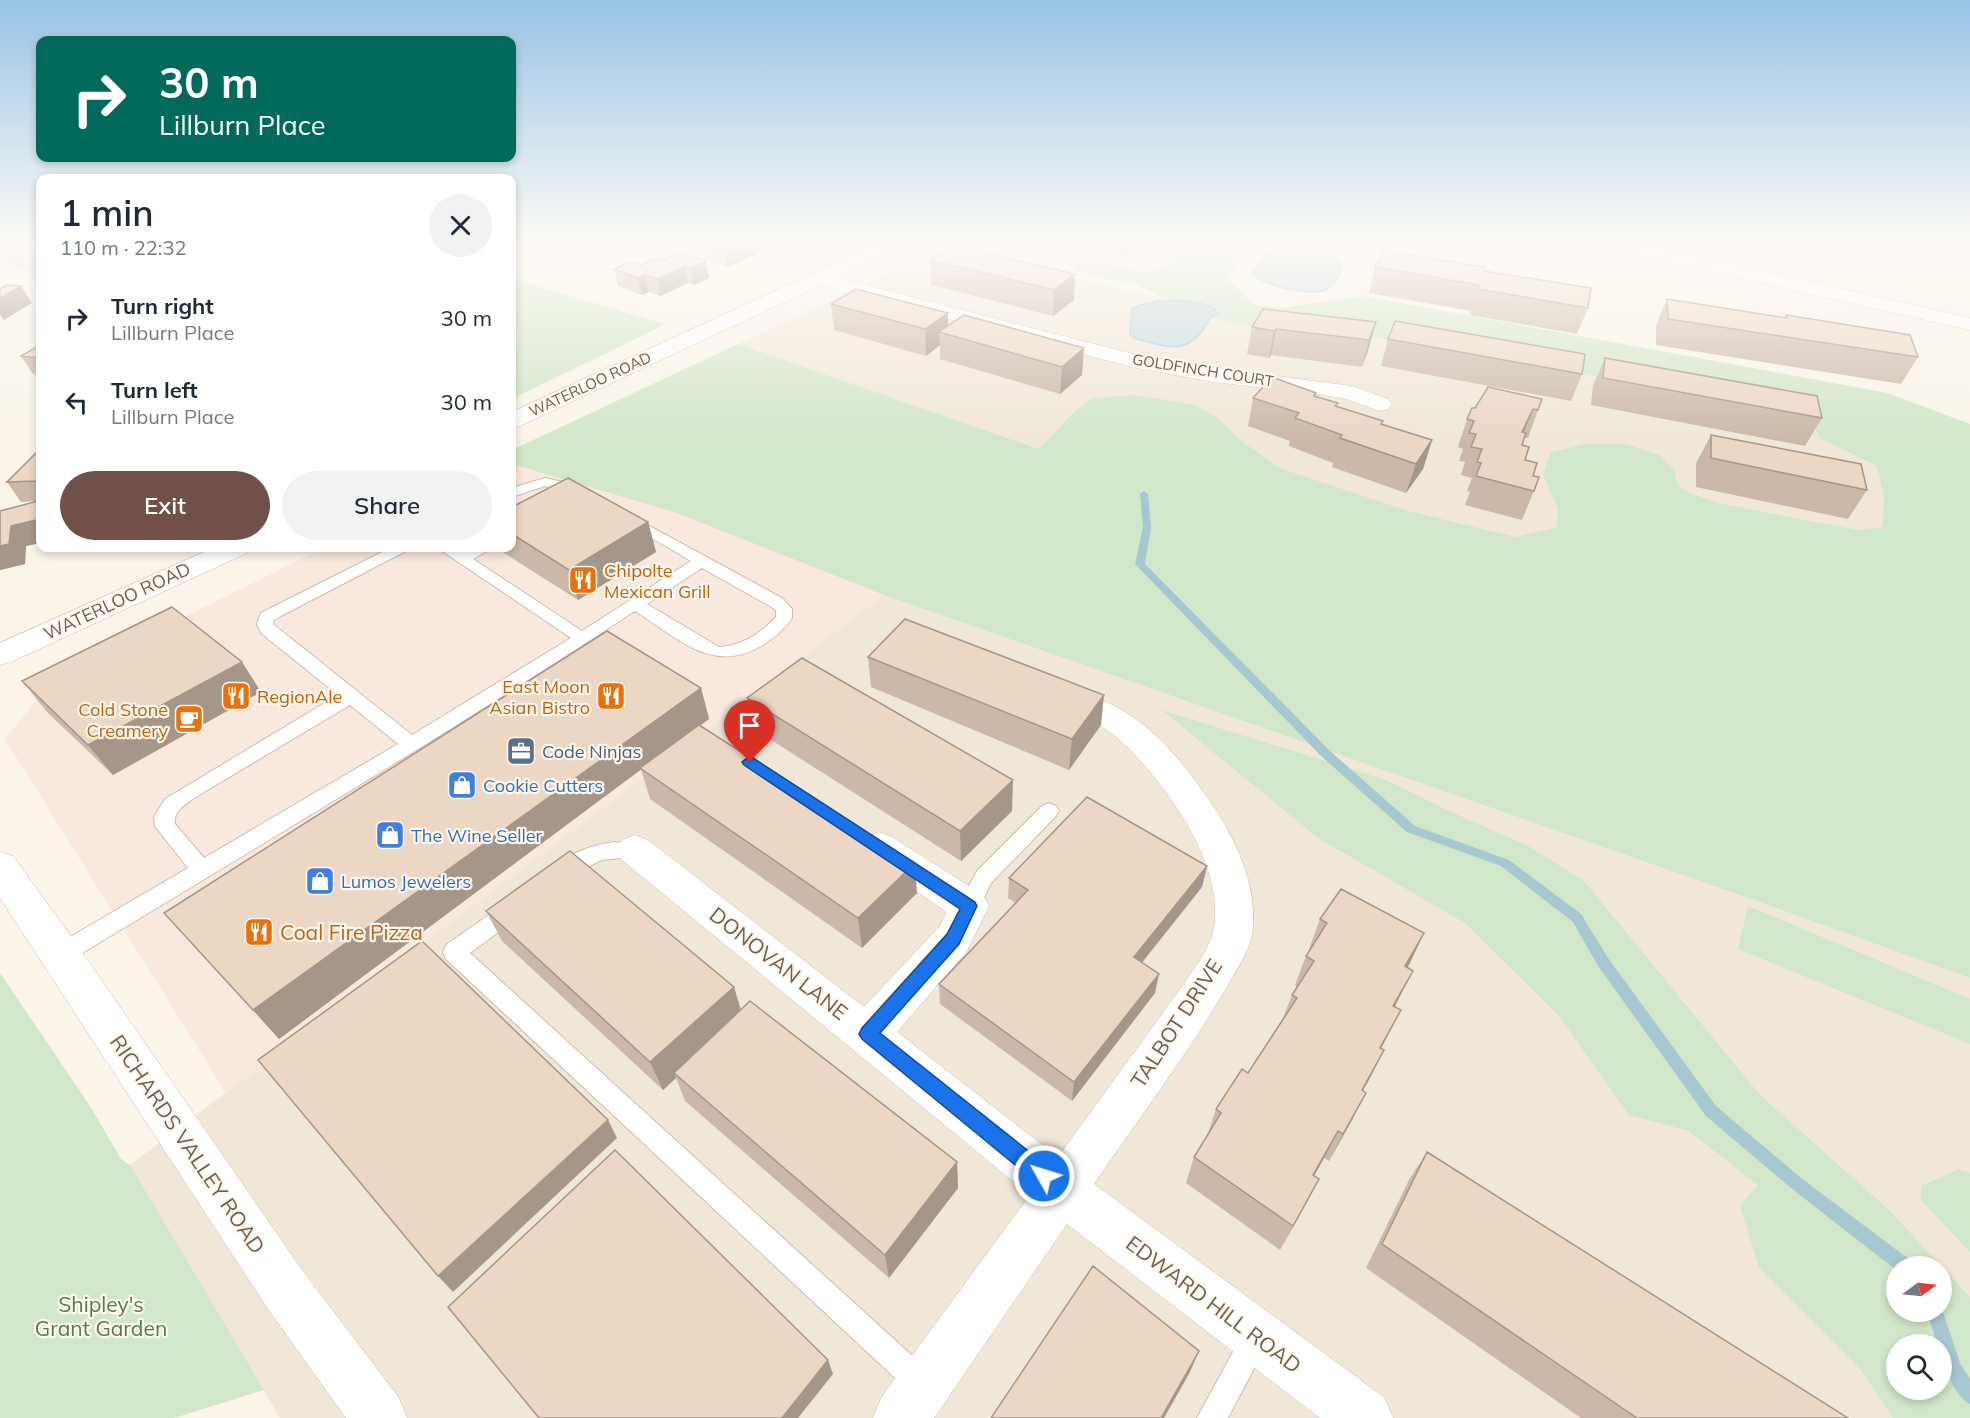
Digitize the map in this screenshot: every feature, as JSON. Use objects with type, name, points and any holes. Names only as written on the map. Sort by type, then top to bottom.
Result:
[{"type":"street","name":"WATERLOO ROAD","points":[[516,419],[755,308]]},
{"type":"street","name":"GOLDFINCH COURT","points":[[931,308],[1132,360],[1214,375],[1352,393],[1380,404]]},
{"type":"street","points":[[1899,308],[1970,324]]},
{"type":"street","name":"WATERLOO ROAD","points":[[0,655],[226,552]]},
{"type":"street","name":"TALBOT DRIVE","points":[[912,1402],[1200,995],[1232,935],[1232,907],[1226,864],[1202,819],[1149,749],[1119,722],[1029,684]]},
{"type":"street","points":[[849,827],[969,906],[953,939],[868,1034]]},
{"type":"street","name":"DONOVAN LANE","points":[[635,850],[1062,1190]]},
{"type":"street","name":"RICHARDS VALLEY ROAD","points":[[0,867],[61,954],[284,1288],[379,1418]]},
{"type":"street","name":"EDWARD HILL ROAD","points":[[1062,1190],[1365,1418]]},
{"type":"lane","points":[[516,491],[529,484],[545,481],[588,495],[562,504]]},
{"type":"lane","points":[[623,516],[776,602],[784,609],[784,618],[777,626],[745,648],[733,653],[720,654],[635,604]]},
{"type":"lane","points":[[393,552],[275,612],[265,621],[267,629],[412,745]]},
{"type":"lane","points":[[453,552],[582,638]]},
{"type":"lane","points":[[463,558],[474,552]]},
{"type":"lane","points":[[61,954],[412,745],[702,561]]},
{"type":"lane","points":[[203,871],[165,826],[164,817],[172,804],[351,696]]},
{"type":"lane","points":[[969,906],[984,877],[1049,811]]},
{"type":"lane","points":[[635,850],[613,849],[587,855],[454,952],[912,1402]]},
{"type":"lane","points":[[1212,1418],[1257,1336]]},
{"type":"shaded area","points":[[814,308],[1205,308],[1218,313],[1210,316],[1247,326],[1342,332],[1787,410],[1813,423],[1819,438],[1877,466],[1884,498],[1882,527],[1858,530],[1719,503],[1690,493],[1677,484],[1675,471],[1625,444],[1587,444],[1550,452],[1543,475],[1558,509],[1557,527],[1516,537],[1409,511],[1280,468],[1239,439],[1219,419],[1092,398],[1074,412],[1039,449],[738,344]]},
{"type":"shaded area","points":[[516,465],[677,513],[884,595],[226,1093],[5,739],[35,702],[93,662],[316,552],[516,552]]},
{"type":"shaded area","points":[[884,595],[1970,978],[1970,1418],[280,1418],[130,1165]]},
{"type":"green space","points":[[516,308],[612,308],[666,324],[516,397]]},
{"type":"green space","points":[[1205,308],[1429,308],[1888,393],[1970,424],[1970,978],[884,595],[677,513],[516,465],[516,448],[738,344],[1039,449],[1074,412],[1092,398],[1134,395],[1196,405],[1219,419],[1239,439],[1280,468],[1409,511],[1516,537],[1557,527],[1558,509],[1543,475],[1550,452],[1587,444],[1625,444],[1659,455],[1675,471],[1677,484],[1690,493],[1719,503],[1858,530],[1882,527],[1884,498],[1877,466],[1819,438],[1813,423],[1787,410],[1342,332],[1247,326],[1209,317]]},
{"type":"green space","points":[[1162,710],[1386,780],[1528,846],[1584,881],[1760,1095],[1889,1210],[1932,1256],[1886,1256],[1886,1322],[1952,1322],[1952,1278],[1970,1297],[1970,1418],[1893,1418],[1861,1370],[1759,1268],[1740,1206],[1758,1185],[1689,1131],[1629,1115],[1559,1016],[1465,923],[1318,838]]},
{"type":"green space","points":[[1748,906],[1970,999],[1970,1044],[1738,949]]},
{"type":"green space","name":"Shipley's Grant Garden","points":[[0,973],[90,1106],[121,1159],[130,1165],[264,1390],[174,1418],[0,1418]]},
{"type":"green space","points":[[1959,1169],[1970,1173],[1970,1252],[1921,1200],[1921,1186]]},
{"type":"water","points":[[1213,308],[1218,313],[1188,344],[1171,347],[1134,338],[1130,334],[1132,309]]},
{"type":"building","points":[[847,308],[929,308],[948,313],[925,329]]},
{"type":"building","points":[[1667,308],[1725,308],[1787,318],[1786,315],[1910,335],[1918,357],[1668,319]]},
{"type":"building","points":[[1263,309],[1376,322],[1369,340],[1252,327]]},
{"type":"building","points":[[964,315],[1084,348],[1062,367],[939,332]]},
{"type":"building","points":[[1395,321],[1585,354],[1582,374],[1388,339]]},
{"type":"building","points":[[36,347],[36,358],[21,356]]},
{"type":"building","points":[[1605,358],[1817,396],[1822,418],[1603,378]]},
{"type":"building","points":[[1272,377],[1316,393],[1314,396],[1338,403],[1335,406],[1432,440],[1416,464],[1340,438],[1342,435],[1295,418],[1299,413],[1253,398]]},
{"type":"building","points":[[1488,387],[1542,399],[1538,410],[1533,409],[1522,432],[1526,433],[1522,445],[1529,447],[1525,460],[1537,463],[1533,476],[1539,477],[1534,491],[1476,476],[1481,463],[1477,462],[1482,449],[1471,447],[1476,434],[1469,433],[1474,421],[1467,419],[1472,408],[1475,408]]},
{"type":"building","points":[[1711,435],[1861,464],[1867,490],[1711,458]]},
{"type":"building","points":[[36,453],[36,481],[7,482]]},
{"type":"building","points":[[568,478],[648,522],[569,570],[516,537],[516,505]]},
{"type":"building","points":[[36,502],[36,520],[11,526],[9,544],[0,546],[0,511]]},
{"type":"building","points":[[172,607],[242,662],[88,745],[22,681]]},
{"type":"building","points":[[905,619],[1104,695],[1072,739],[868,657]]},
{"type":"building","points":[[607,631],[701,688],[253,1010],[164,913]]},
{"type":"building","points":[[802,658],[1013,780],[960,831],[747,698]]},
{"type":"building","points":[[699,725],[915,863],[858,918],[640,768]]},
{"type":"building","points":[[1087,797],[1207,866],[1134,957],[1159,974],[1074,1082],[939,984],[1028,890],[1009,878]]},
{"type":"building","points":[[570,851],[734,987],[650,1062],[486,911]]},
{"type":"building","points":[[1341,889],[1424,933],[1405,966],[1413,971],[1393,1006],[1401,1010],[1380,1048],[1384,1050],[1362,1090],[1366,1093],[1343,1134],[1338,1131],[1313,1175],[1319,1179],[1293,1226],[1194,1157],[1221,1113],[1216,1109],[1242,1069],[1248,1073],[1297,998],[1292,995],[1314,961],[1306,956],[1327,923],[1320,919]]},
{"type":"building","points":[[422,941],[608,1120],[438,1276],[258,1060]]},
{"type":"building","points":[[750,1001],[957,1162],[885,1255],[674,1073]]},
{"type":"building","points":[[615,1150],[828,1360],[782,1418],[539,1418],[448,1307]]},
{"type":"building","points":[[1427,1152],[1848,1418],[1637,1418],[1382,1244]]},
{"type":"building","points":[[1093,1266],[1199,1351],[1161,1418],[991,1418]]},
{"type":"waterway","points":[[1144,494],[1147,527],[1140,564],[1325,753],[1411,829],[1505,863],[1577,918],[1603,962],[1711,1111],[1796,1183],[1891,1256]]},
{"type":"waterway","points":[[1939,1322],[1953,1367],[1970,1395]]},
{"type":"place","name":"Chipolte Mexican Grill","points":[[583,580]]},
{"type":"place","name":"RegionAle","points":[[236,696]]},
{"type":"place","name":"East Moon Asian Bistro","points":[[611,696]]},
{"type":"place","name":"Cold Stone Creamery","points":[[189,719]]},
{"type":"place","name":"Code Ninjas","points":[[521,751]]},
{"type":"place","name":"Cookie Cutters","points":[[462,785]]},
{"type":"place","name":"The Wine Seller","points":[[390,835]]},
{"type":"place","name":"Lumos Jewelers","points":[[320,881]]},
{"type":"place","name":"Coal Fire Pizza","points":[[259,932]]},
{"type":"route","points":[[750,762],[969,906],[953,939],[868,1034],[1044,1176]]}]
